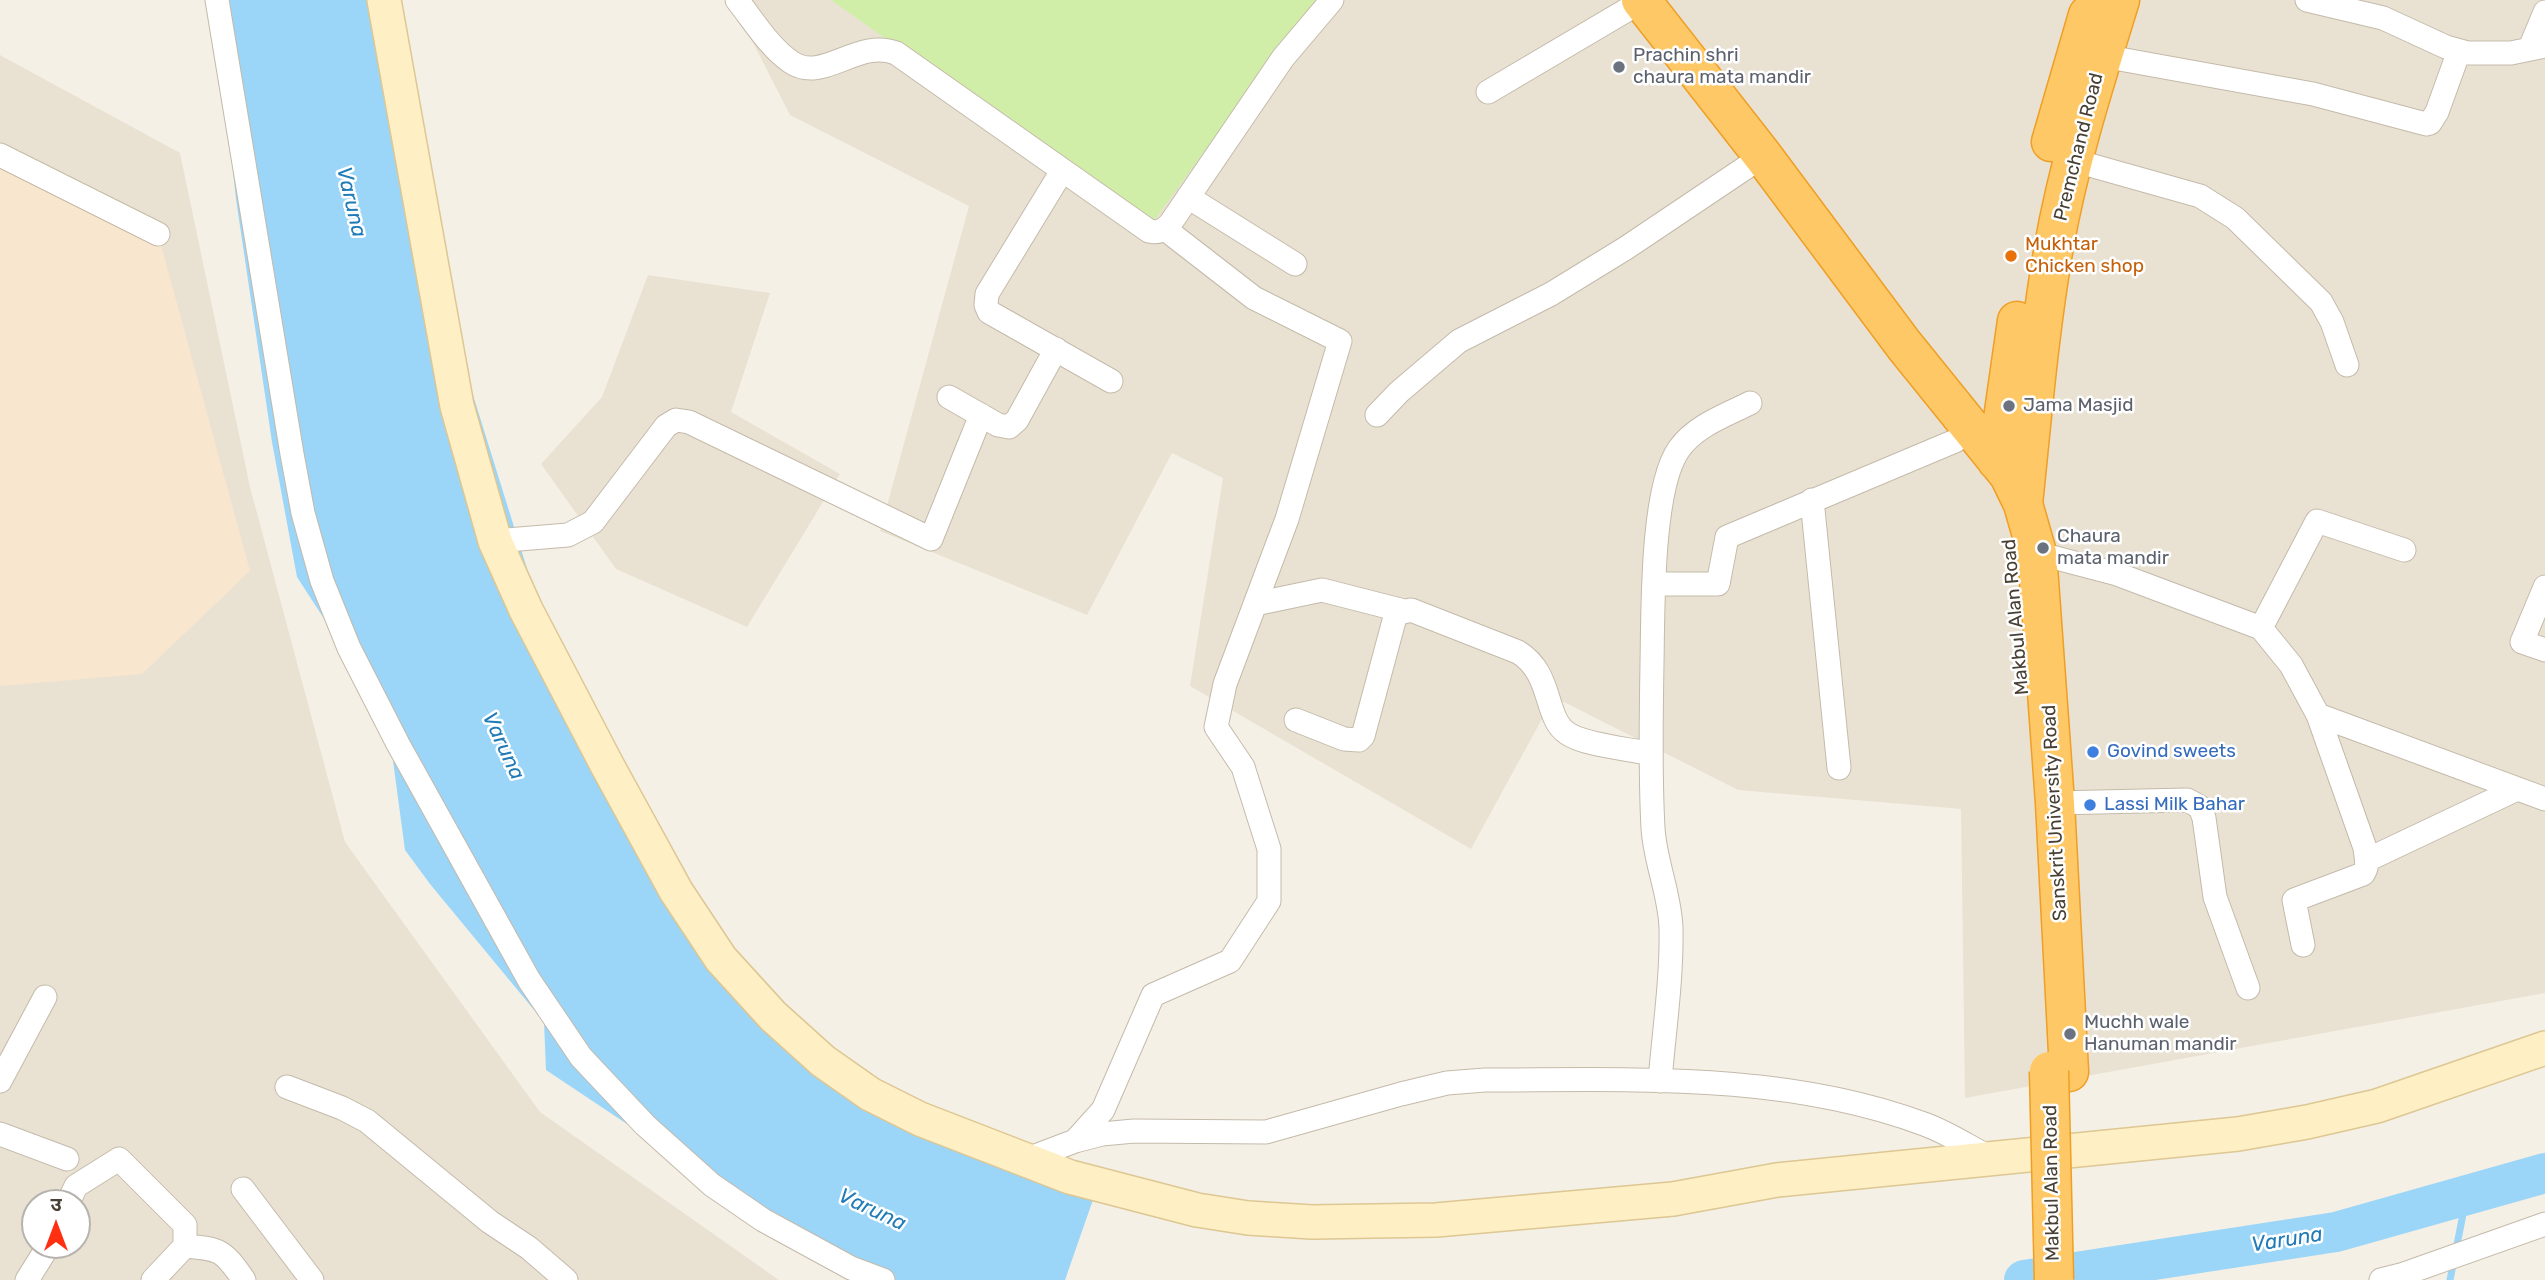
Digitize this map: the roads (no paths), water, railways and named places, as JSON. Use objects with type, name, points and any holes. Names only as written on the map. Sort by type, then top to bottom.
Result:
[{"type":"highway","name":"Premchand Road","points":[[1997,461],[2019,305],[2040,185],[2092,0]]},
{"type":"highway","name":"Premchand Road","points":[[2023,505],[2041,334],[2054,245],[2072,160],[2120,0]]},
{"type":"highway","name":"Makbul Alan Road","points":[[1631,3],[1994,492],[2013,541],[2059,1072],[2054,1280]]},
{"type":"highway","name":"Makbul Alan Road","points":[[1752,163],[2009,475],[2023,505],[2037,553]]},
{"type":"highway","name":"Sanskrit University Road","points":[[2037,553],[2055,803],[2059,1072]]},
{"type":"highway","points":[[2059,1072],[2078,1280]]},
{"type":"street","points":[[218,0],[303,513],[322,581],[361,672],[529,980],[581,1057],[645,1125],[712,1185],[763,1220],[851,1268],[883,1280]]},
{"type":"street","points":[[384,0],[457,406],[495,541],[526,610],[676,891],[721,959],[773,1016],[823,1061],[870,1094],[920,1119],[1070,1177],[1197,1210],[1248,1218],[1312,1223],[1436,1220],[1673,1199],[1777,1180],[2238,1134],[2308,1122],[2376,1106],[2545,1048]]},
{"type":"street","points":[[737,0],[778,51],[793,64],[803,67],[825,66],[860,52],[885,49],[895,53],[1149,231],[1160,232],[1188,197],[1283,58],[1332,0]]},
{"type":"street","points":[[2306,0],[2383,18],[2459,51],[2487,54],[2537,47],[2545,12]]},
{"type":"street","points":[[1488,92],[1631,3]]},
{"type":"street","points":[[2103,56],[2313,94],[2426,124],[2430,123],[2437,112],[2459,51]]},
{"type":"street","points":[[0,155],[158,234]]},
{"type":"street","points":[[2072,160],[2200,197],[2235,218],[2321,302],[2332,322],[2347,365]]},
{"type":"street","points":[[1377,415],[1399,392],[1459,341],[1551,294],[1626,248],[1752,163]]},
{"type":"street","points":[[1062,171],[986,294],[985,300],[989,312],[1111,381]]},
{"type":"street","points":[[1188,197],[1295,264]]},
{"type":"street","points":[[1074,1141],[1103,1110],[1153,995],[1230,961],[1269,901],[1269,849],[1243,767],[1216,727],[1225,684],[1287,519],[1340,341],[1254,298],[1164,229]]},
{"type":"street","points":[[949,397],[999,425],[1013,425],[1056,349]]},
{"type":"street","points":[[1660,1082],[1671,924],[1653,829],[1651,754],[1654,584],[1663,495],[1678,450],[1689,438],[1750,402]]},
{"type":"street","points":[[495,541],[568,535],[593,522],[666,426],[676,420],[689,422],[931,539],[981,415]]},
{"type":"street","points":[[1654,584],[1718,584],[1727,537],[1955,440]]},
{"type":"street","points":[[1812,500],[1839,768]]},
{"type":"street","points":[[2261,628],[2317,521],[2404,550]]},
{"type":"street","points":[[2037,553],[2117,574],[2261,628],[2291,664],[2318,715],[2367,860],[2367,868],[2363,874],[2294,900],[2303,945]]},
{"type":"street","points":[[2545,587],[2522,642],[2545,650]]},
{"type":"street","points":[[1255,604],[1322,590],[1404,611],[1418,612],[1518,652],[1529,659],[1541,677],[1560,726],[1566,733],[1588,741],[1651,754]]},
{"type":"street","points":[[1296,720],[1352,741],[1363,736],[1392,625],[1395,617],[1404,611]]},
{"type":"street","points":[[2318,715],[2545,799]]},
{"type":"street","points":[[2367,860],[2517,789]]},
{"type":"street","points":[[2055,803],[2187,800],[2200,807],[2204,818],[2215,897],[2248,988]]},
{"type":"street","points":[[0,1081],[45,997]]},
{"type":"street","points":[[1025,1160],[1074,1141],[1102,1134],[1134,1131],[1266,1132],[1447,1083],[1485,1080],[1728,1083],[1836,1098],[1927,1125],[1991,1158]]},
{"type":"street","points":[[287,1087],[342,1108],[367,1121],[490,1223],[529,1248],[566,1280]]},
{"type":"street","points":[[0,1134],[67,1158]]},
{"type":"street","points":[[75,1189],[119,1159],[185,1225],[185,1246],[153,1280]]},
{"type":"street","points":[[243,1188],[312,1280]]},
{"type":"street","points":[[2381,1280],[2545,1224]]},
{"type":"street","points":[[185,1246],[216,1248],[230,1260],[244,1280]]},
{"type":"street","points":[[27,1280],[41,1259]]},
{"type":"water","points":[[215,0],[397,0],[449,318],[553,652],[694,931],[876,1109],[1095,1194],[1065,1280],[861,1280],[546,1070],[544,1022],[405,850],[387,716],[297,577],[272,442],[236,199]]},
{"type":"waterway","name":"Varuna","points":[[2024,1280],[2336,1232],[2545,1173]]},
{"type":"waterway","points":[[2450,1280],[2467,1194]]},
{"type":"place","name":"Prachin shri chaura mata mandir","points":[[1619,67]]},
{"type":"place","name":"Mukhtar Chicken shop","points":[[2011,256]]},
{"type":"place","name":"Jama Masjid","points":[[2009,406]]},
{"type":"place","name":"Chaura mata mandir","points":[[2043,548]]},
{"type":"place","name":"Govind sweets","points":[[2093,752]]},
{"type":"place","name":"Lassi Milk Bahar","points":[[2090,805]]},
{"type":"place","name":"Muchh wale Hanuman mandir","points":[[2070,1034]]}]
